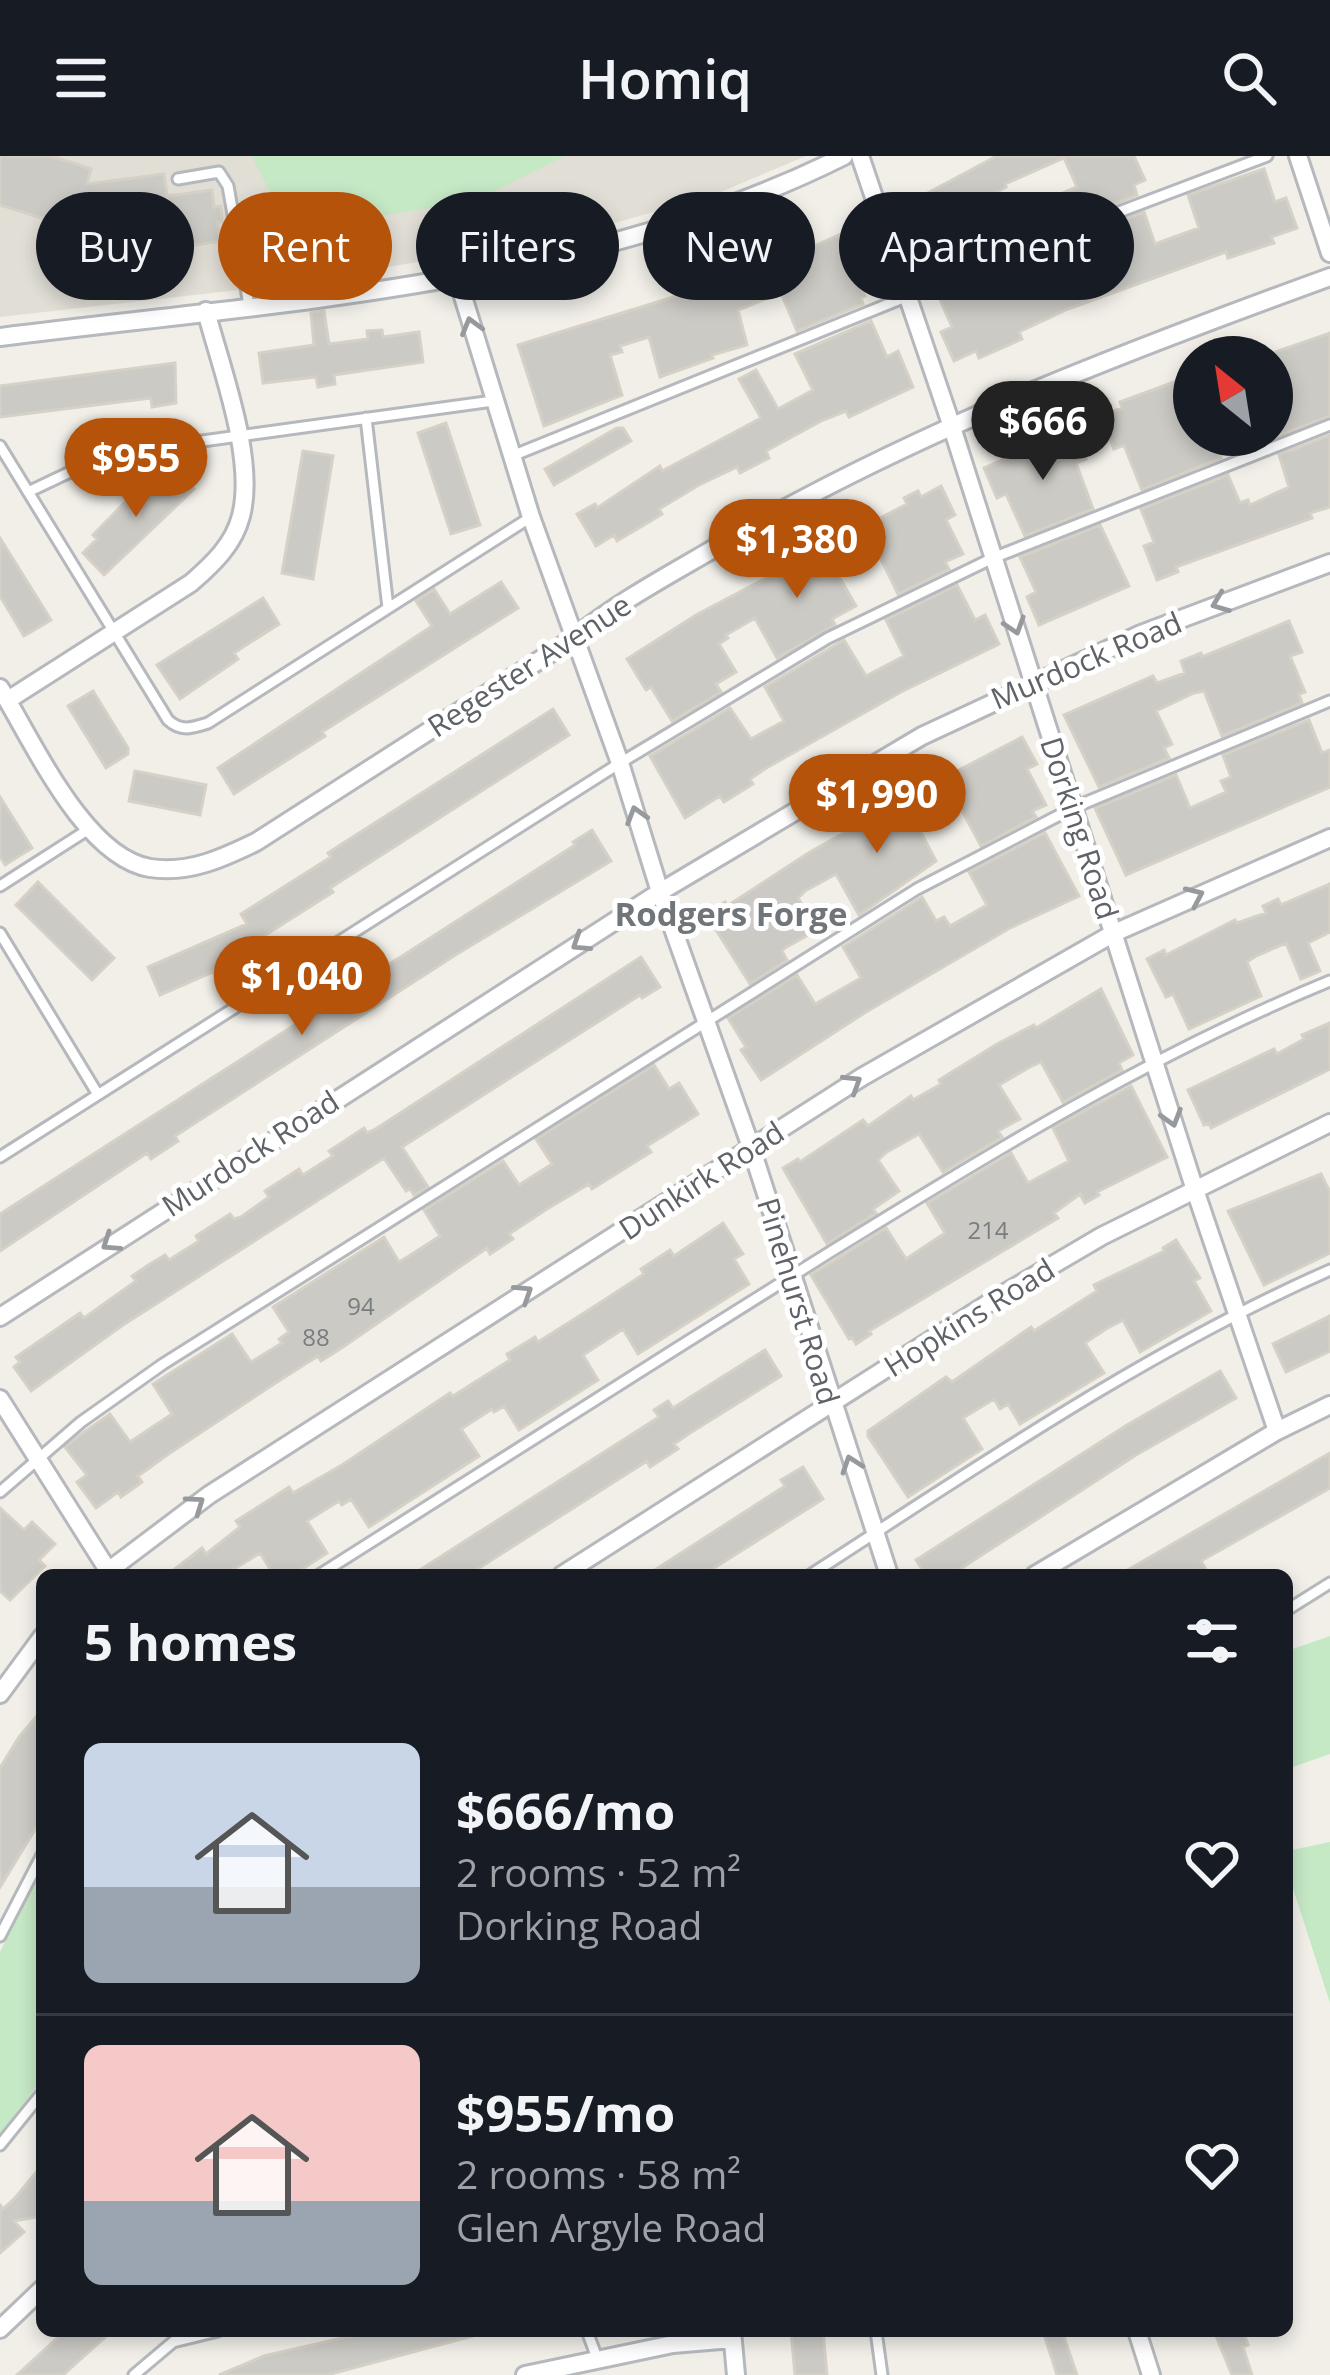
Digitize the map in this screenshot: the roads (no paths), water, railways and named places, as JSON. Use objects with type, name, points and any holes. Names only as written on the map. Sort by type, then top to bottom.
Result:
[{"type":"street","points":[[619,240],[758,197],[844,156]]},
{"type":"street","name":"Dorking Road","points":[[860,156],[872,192]]},
{"type":"street","points":[[1298,156],[1330,254]]},
{"type":"street","name":"Regester Avenue","points":[[4,694],[89,829],[107,848],[147,868],[193,867],[256,842],[574,638],[602,615],[761,521],[951,424],[1330,277]]},
{"type":"street","points":[[0,337],[416,283]]},
{"type":"street","name":"Pinehurst Road","points":[[464,300],[531,517],[751,1148],[887,1569]]},
{"type":"street","name":"Dorking Road","points":[[910,300],[1277,1431]]},
{"type":"street","points":[[4,694],[115,634],[191,583],[231,540],[241,517],[245,483],[206,311]]},
{"type":"street","name":"Murdock Road","points":[[0,1317],[660,892],[922,736],[1141,634],[1330,563]]},
{"type":"street","name":"Dunkirk Road","points":[[113,1569],[209,1495],[975,1009],[1114,933],[1330,838]]},
{"type":"street","name":"Hopkins Road","points":[[571,1569],[1000,1296],[1194,1187],[1330,1123]]},
{"type":"street","points":[[0,1399],[105,1569]]},
{"type":"street","points":[[1045,1569],[1277,1431],[1330,1405]]},
{"type":"street","points":[[0,1694],[36,1645]]},
{"type":"street","points":[[0,2329],[36,2295]]},
{"type":"street","points":[[525,2375],[576,2369],[596,2358],[719,2337]]},
{"type":"street","points":[[732,2337],[736,2375]]},
{"type":"street","points":[[1139,2337],[1151,2375]]},
{"type":"lane","points":[[1134,205],[1268,156]]},
{"type":"lane","points":[[178,179],[219,172],[228,187],[249,305]]},
{"type":"lane","points":[[512,456],[904,300]]},
{"type":"lane","points":[[28,492],[108,454],[493,401]]},
{"type":"lane","points":[[366,418],[388,608]]},
{"type":"lane","points":[[0,1157],[620,763],[828,638],[993,558],[1330,425]]},
{"type":"lane","points":[[0,446],[168,719],[188,729],[208,724],[531,517]]},
{"type":"lane","points":[[0,1492],[36,1458],[163,1364],[917,890],[1075,807],[1330,701]]},
{"type":"lane","points":[[0,886],[89,829]]},
{"type":"lane","points":[[0,933],[97,1094]]},
{"type":"lane","points":[[328,1569],[1011,1141],[1155,1061],[1330,981]]},
{"type":"lane","points":[[819,1569],[1126,1375],[1238,1311],[1330,1270]]},
{"type":"lane","points":[[1293,1606],[1330,1582]]},
{"type":"lane","points":[[0,1936],[36,1867]]},
{"type":"lane","points":[[0,2144],[36,2100]]},
{"type":"lane","points":[[134,2375],[178,2337]]},
{"type":"lane","points":[[173,2342],[193,2337]]},
{"type":"lane","points":[[588,2337],[596,2358]]},
{"type":"lane","points":[[877,2337],[882,2375]]},
{"type":"district","name":"Rodgers Forge","points":[[731,913]]}]
